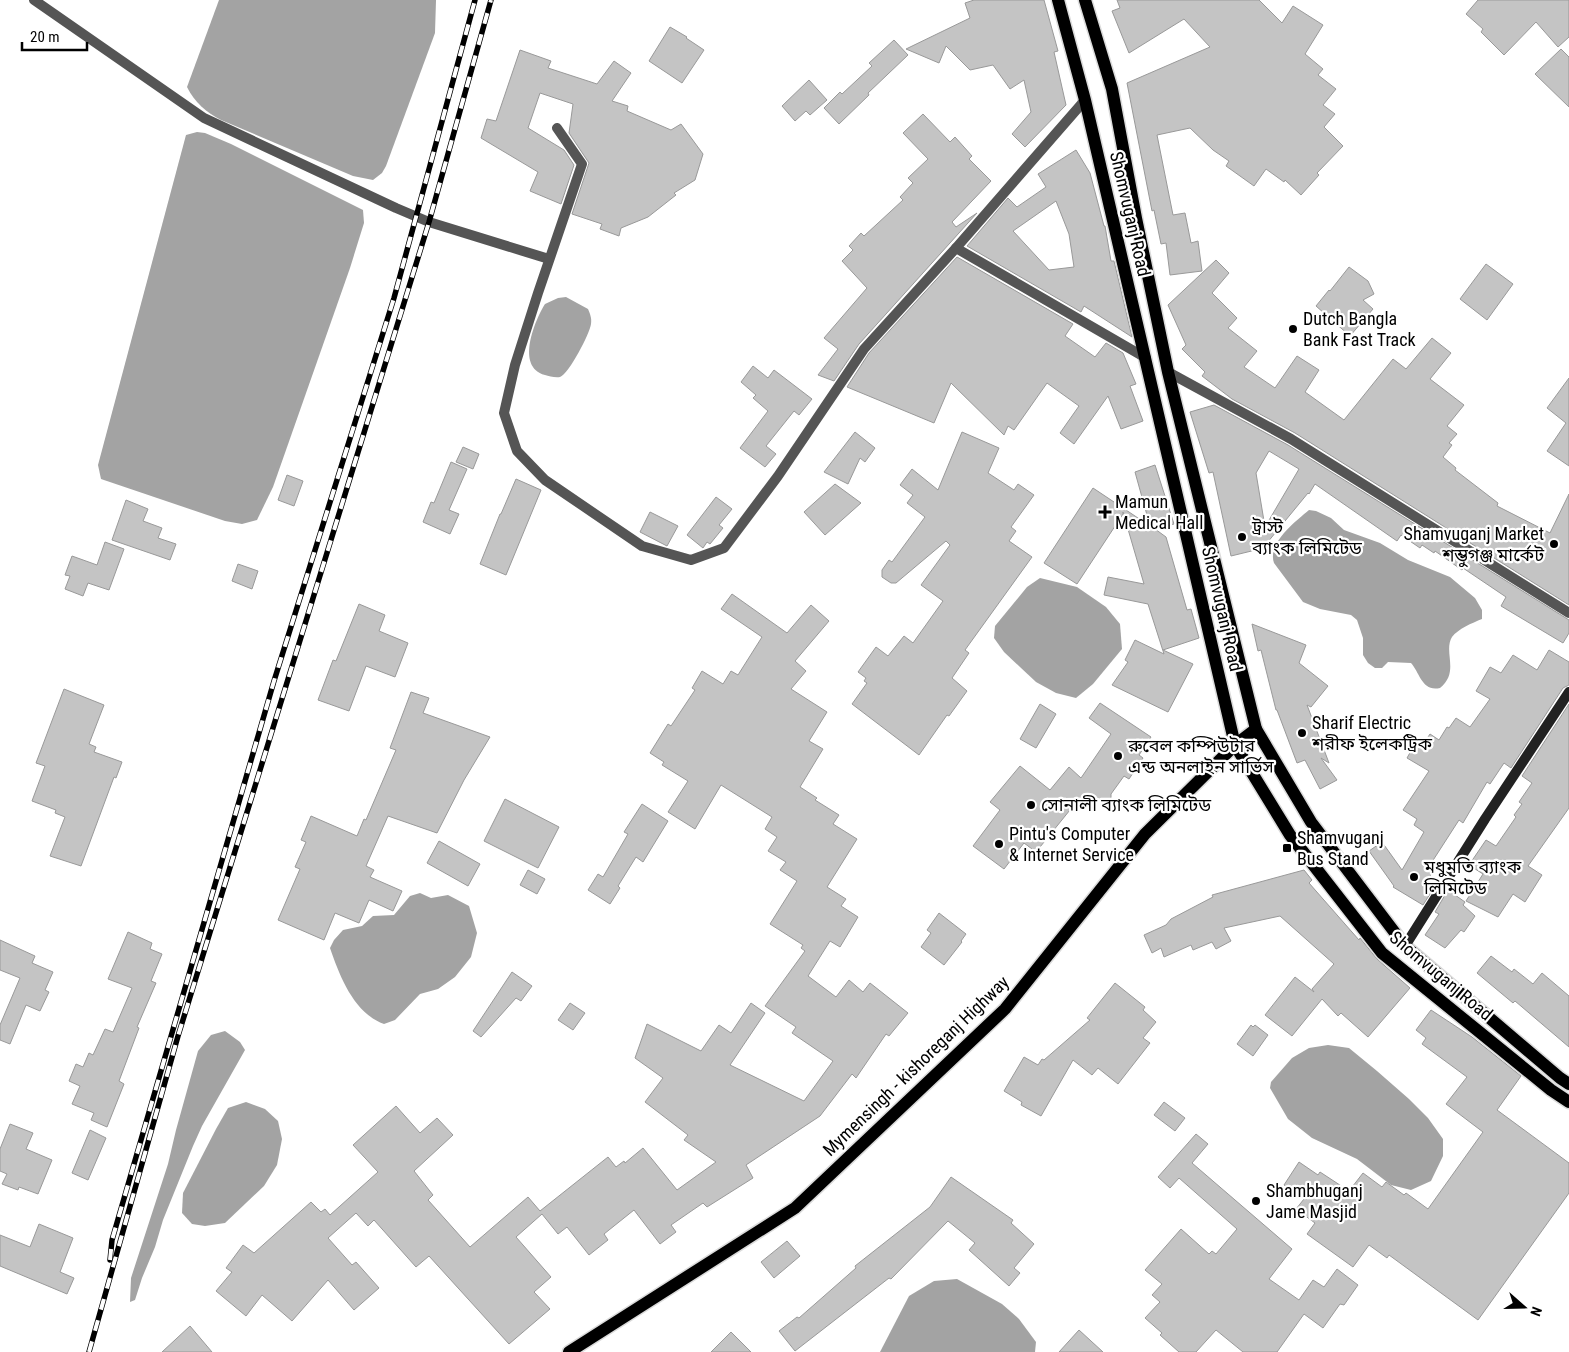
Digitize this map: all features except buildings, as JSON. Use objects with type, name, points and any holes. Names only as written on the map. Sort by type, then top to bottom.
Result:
[{"type":"main road","name":"Shomvuganj Road","points":[[1058,0],[1085,100],[1235,745],[1290,836],[1382,952],[1551,1090],[1569,1102]]},
{"type":"main road","name":"Shomvuganj Road","points":[[1085,0],[1112,89],[1168,372],[1256,729],[1311,822],[1405,946],[1569,1084]]},
{"type":"main road","points":[[1235,745],[1256,729]]},
{"type":"main road","name":"Mymensingh - kishoreganj Highway","points":[[569,1352],[795,1208],[1005,1009],[1144,834],[1235,745]]},
{"type":"street","points":[[34,0],[204,118],[429,222],[549,259]]},
{"type":"street","points":[[557,128],[582,164],[515,365],[504,413],[517,451],[545,480],[642,546],[691,560],[724,548],[778,476],[864,349],[956,248],[1085,100]]},
{"type":"street","points":[[956,248],[1146,358]]},
{"type":"street","points":[[1168,372],[1291,439],[1569,613]]},
{"type":"street","points":[[1405,946],[1485,819],[1569,692]]},
{"type":"shaded area","points":[[219,0],[436,0],[435,33],[382,173],[373,180],[353,176],[221,120],[197,102],[187,87]]},
{"type":"shaded area","points":[[197,132],[205,133],[231,144],[363,210],[364,223],[350,268],[273,487],[257,520],[242,524],[225,521],[101,479],[98,465],[186,135]]},
{"type":"shaded area","points":[[566,297],[588,309],[591,324],[574,361],[564,374],[560,377],[554,377],[536,370],[531,363],[529,353],[530,342],[545,304],[558,298]]},
{"type":"shaded area","points":[[1309,510],[1331,518],[1344,530],[1380,543],[1408,560],[1450,577],[1475,598],[1482,610],[1482,619],[1461,629],[1452,637],[1449,649],[1449,675],[1446,682],[1440,688],[1429,687],[1425,684],[1411,663],[1388,662],[1382,668],[1375,668],[1368,663],[1363,655],[1363,638],[1357,620],[1351,615],[1320,609],[1303,602],[1274,563],[1273,555],[1279,540],[1290,526]]},
{"type":"shaded area","points":[[1040,578],[1077,587],[1106,607],[1120,624],[1122,649],[1093,684],[1076,698],[1056,693],[1036,682],[1004,652],[994,638],[995,626],[1027,587]]},
{"type":"shaded area","points":[[420,893],[431,898],[448,895],[469,906],[477,933],[471,957],[455,977],[438,989],[420,994],[395,1020],[384,1024],[373,1019],[356,1003],[338,971],[330,948],[343,930],[362,926],[373,916],[394,915],[410,896]]},
{"type":"shaded area","points":[[225,1031],[240,1042],[245,1050],[202,1126],[163,1220],[135,1300],[130,1302],[131,1278],[168,1164],[198,1051],[211,1035]]},
{"type":"shaded area","points":[[1328,1045],[1349,1048],[1409,1099],[1428,1118],[1443,1139],[1443,1156],[1431,1181],[1411,1190],[1391,1185],[1357,1159],[1312,1138],[1288,1119],[1270,1088],[1271,1082],[1292,1058],[1309,1048]]},
{"type":"shaded area","points":[[246,1102],[265,1109],[278,1121],[282,1139],[277,1165],[264,1186],[225,1223],[205,1226],[192,1224],[182,1213],[183,1193],[228,1108]]},
{"type":"shaded area","points":[[957,1279],[1002,1304],[1019,1319],[1036,1342],[1035,1352],[880,1352],[909,1296],[934,1281]]},
{"type":"railway","points":[[110,1260],[112,1240],[274,681],[394,298],[475,0]]},
{"type":"railway","points":[[89,1352],[178,1036],[429,222],[491,0]]},
{"type":"place","name":"Dutch Bangla Bank Fast Track","points":[[1293,329]]},
{"type":"place","name":"Mamun Medical Hall","points":[[1105,512]]},
{"type":"place","name":"ট্রাস্ট ব্যাংক লিমিটেড","points":[[1242,537]]},
{"type":"place","name":"Shamvuganj Market শম্ভুগঞ্জ মার্কেট","points":[[1554,544]]},
{"type":"place","name":"Sharif Electric শরীফ ইলেকট্রিক","points":[[1302,733]]},
{"type":"place","name":"রুবেল কম্পিউটার এন্ড অনলাইন সার্ভিস","points":[[1118,756]]},
{"type":"place","name":"সোনালী ব্যাংক লিমিটেড","points":[[1031,805]]},
{"type":"place","name":"Pintu's Computer & Internet Service","points":[[999,844]]},
{"type":"place","name":"Shamvuganj Bus Stand","points":[[1287,848]]},
{"type":"place","name":"মধুমতি ব্যাংক লিমিটেড","points":[[1414,877]]},
{"type":"place","name":"Shambhuganj Jame Masjid","points":[[1256,1201]]}]
